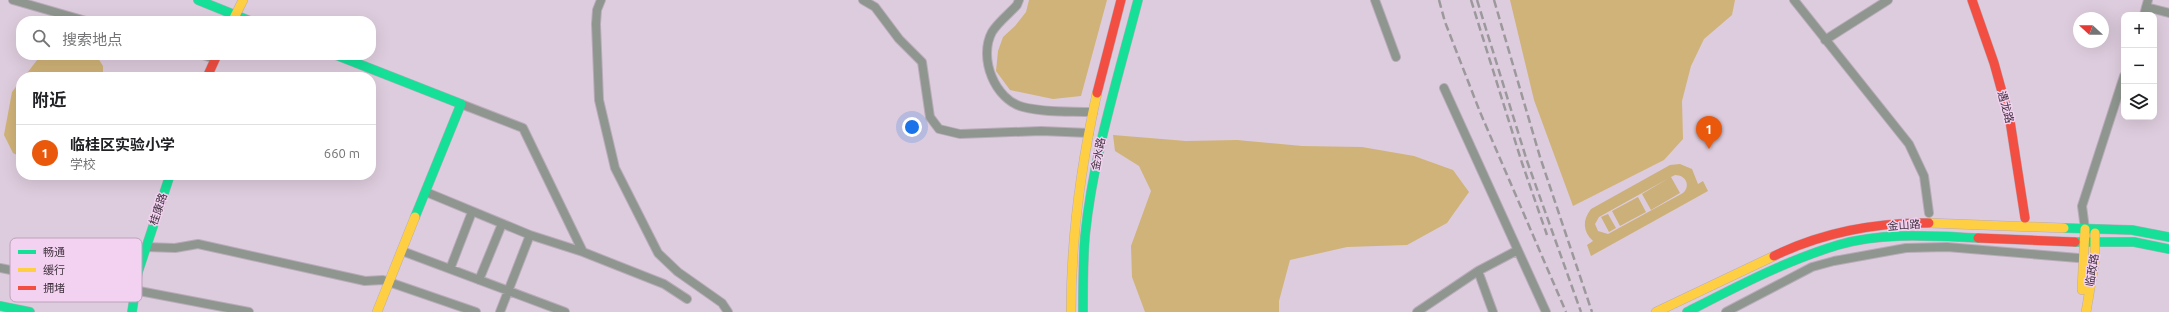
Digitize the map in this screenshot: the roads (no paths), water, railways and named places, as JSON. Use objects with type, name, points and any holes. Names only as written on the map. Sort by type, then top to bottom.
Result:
[{"type":"main road","points":[[198,0],[230,16]]},
{"type":"main road","points":[[235,16],[242,0]]},
{"type":"main road","name":"金水路","points":[[1071,312],[1070,277],[1075,225],[1089,133],[1121,0]]},
{"type":"main road","name":"金水路","points":[[1083,312],[1085,236],[1096,164],[1106,117],[1138,0]]},
{"type":"main road","name":"遇龙路","points":[[1972,0],[1994,63],[2010,121],[2025,218]]},
{"type":"main road","points":[[209,72],[215,60]]},
{"type":"main road","points":[[349,60],[461,104],[377,312]]},
{"type":"main road","name":"桂康路","points":[[142,261],[168,180]]},
{"type":"main road","name":"金山路","points":[[1656,312],[1788,249],[1831,235],[1863,228],[1910,223],[2085,229],[2095,228],[2132,230],[2169,237]]},
{"type":"main road","name":"临政路","points":[[2086,312],[2095,259],[2095,228]]},
{"type":"main road","name":"临政路","points":[[2078,312],[2084,280],[2085,229]]},
{"type":"main road","name":"金山路","points":[[1687,312],[1779,266],[1839,245],[1870,240],[1917,234],[2096,242],[2134,242],[2169,249]]},
{"type":"main road","name":"桂康路","points":[[132,312],[133,302]]},
{"type":"main road","points":[[0,306],[30,312]]},
{"type":"street","points":[[13,0],[69,16]]},
{"type":"street","points":[[601,0],[597,10],[596,24],[599,100],[615,168],[658,253],[665,262],[722,303],[728,312]]},
{"type":"street","points":[[863,0],[876,7],[899,39],[922,62],[930,117],[940,129],[960,134],[1041,131],[1089,133]]},
{"type":"street","points":[[1019,0],[1017,5],[992,32],[988,42],[991,73],[1000,91],[1010,101],[1022,107],[1040,110],[1093,112]]},
{"type":"street","points":[[1375,0],[1396,57]]},
{"type":"street","points":[[1794,0],[1910,144],[1924,176],[1929,213]]},
{"type":"street","points":[[1826,40],[1888,0]]},
{"type":"street","points":[[2146,7],[2169,13]]},
{"type":"street","points":[[2085,229],[2082,206],[2121,84]]},
{"type":"street","points":[[1444,88],[1516,251],[1546,312]]},
{"type":"street","points":[[461,104],[523,128],[583,252]]},
{"type":"street","points":[[426,192],[530,235],[583,252],[664,284],[686,299]]},
{"type":"street","points":[[450,269],[472,212]]},
{"type":"street","points":[[479,280],[502,224]]},
{"type":"street","points":[[500,312],[530,235]]},
{"type":"street","points":[[146,247],[175,248],[198,244],[365,281],[383,280],[476,312]]},
{"type":"street","points":[[1726,312],[1812,267],[1834,261],[1906,248],[1947,247],[2095,259]]},
{"type":"street","points":[[402,251],[565,312]]},
{"type":"street","points":[[1417,312],[1478,271],[1516,251]]},
{"type":"street","points":[[0,268],[10,270]]},
{"type":"street","points":[[1478,271],[1493,312]]},
{"type":"street","points":[[142,292],[249,312]]},
{"type":"railway","points":[[1439,0],[1445,22],[1480,112],[1566,312]]},
{"type":"railway","points":[[1471,0],[1522,163],[1547,235]]},
{"type":"railway","points":[[1477,0],[1527,161],[1581,312]]},
{"type":"railway","points":[[1494,0],[1540,157],[1592,312]]},
{"type":"place","name":"临桂区实验小学","points":[[1709,149]]}]
